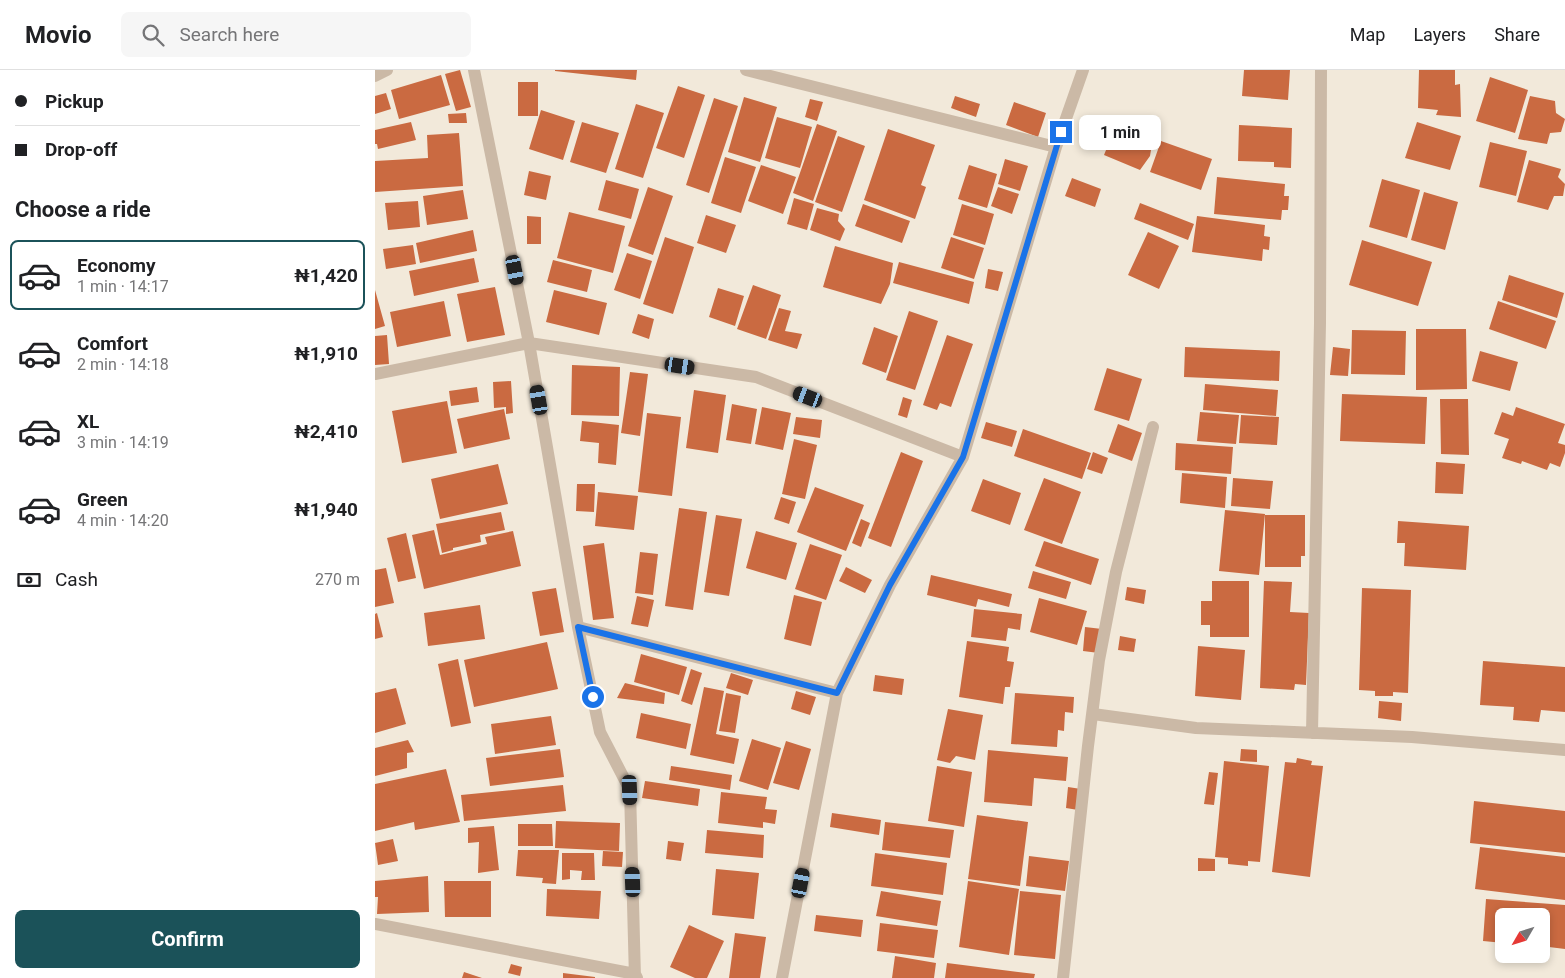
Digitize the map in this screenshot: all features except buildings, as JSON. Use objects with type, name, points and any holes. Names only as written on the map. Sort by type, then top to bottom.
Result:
[{"type":"street","points":[[375,76],[387,70]]},
{"type":"street","points":[[375,924],[636,977],[630,790],[600,732],[578,627],[529,343],[474,70]]},
{"type":"street","points":[[746,70],[1056,147]]},
{"type":"street","points":[[782,978],[837,693],[890,585],[963,457],[1056,147],[1083,70]]},
{"type":"street","points":[[1311,733],[1321,323],[1321,70]]},
{"type":"street","points":[[375,374],[529,343],[756,377],[963,457]]},
{"type":"street","points":[[1063,978],[1099,660],[1116,572],[1153,428]]},
{"type":"street","points":[[578,627],[837,693]]},
{"type":"street","points":[[1093,714],[1196,728],[1413,737],[1565,750]]},
{"type":"route","points":[[593,697],[578,627],[837,693],[890,585],[963,457],[1061,132]]}]
